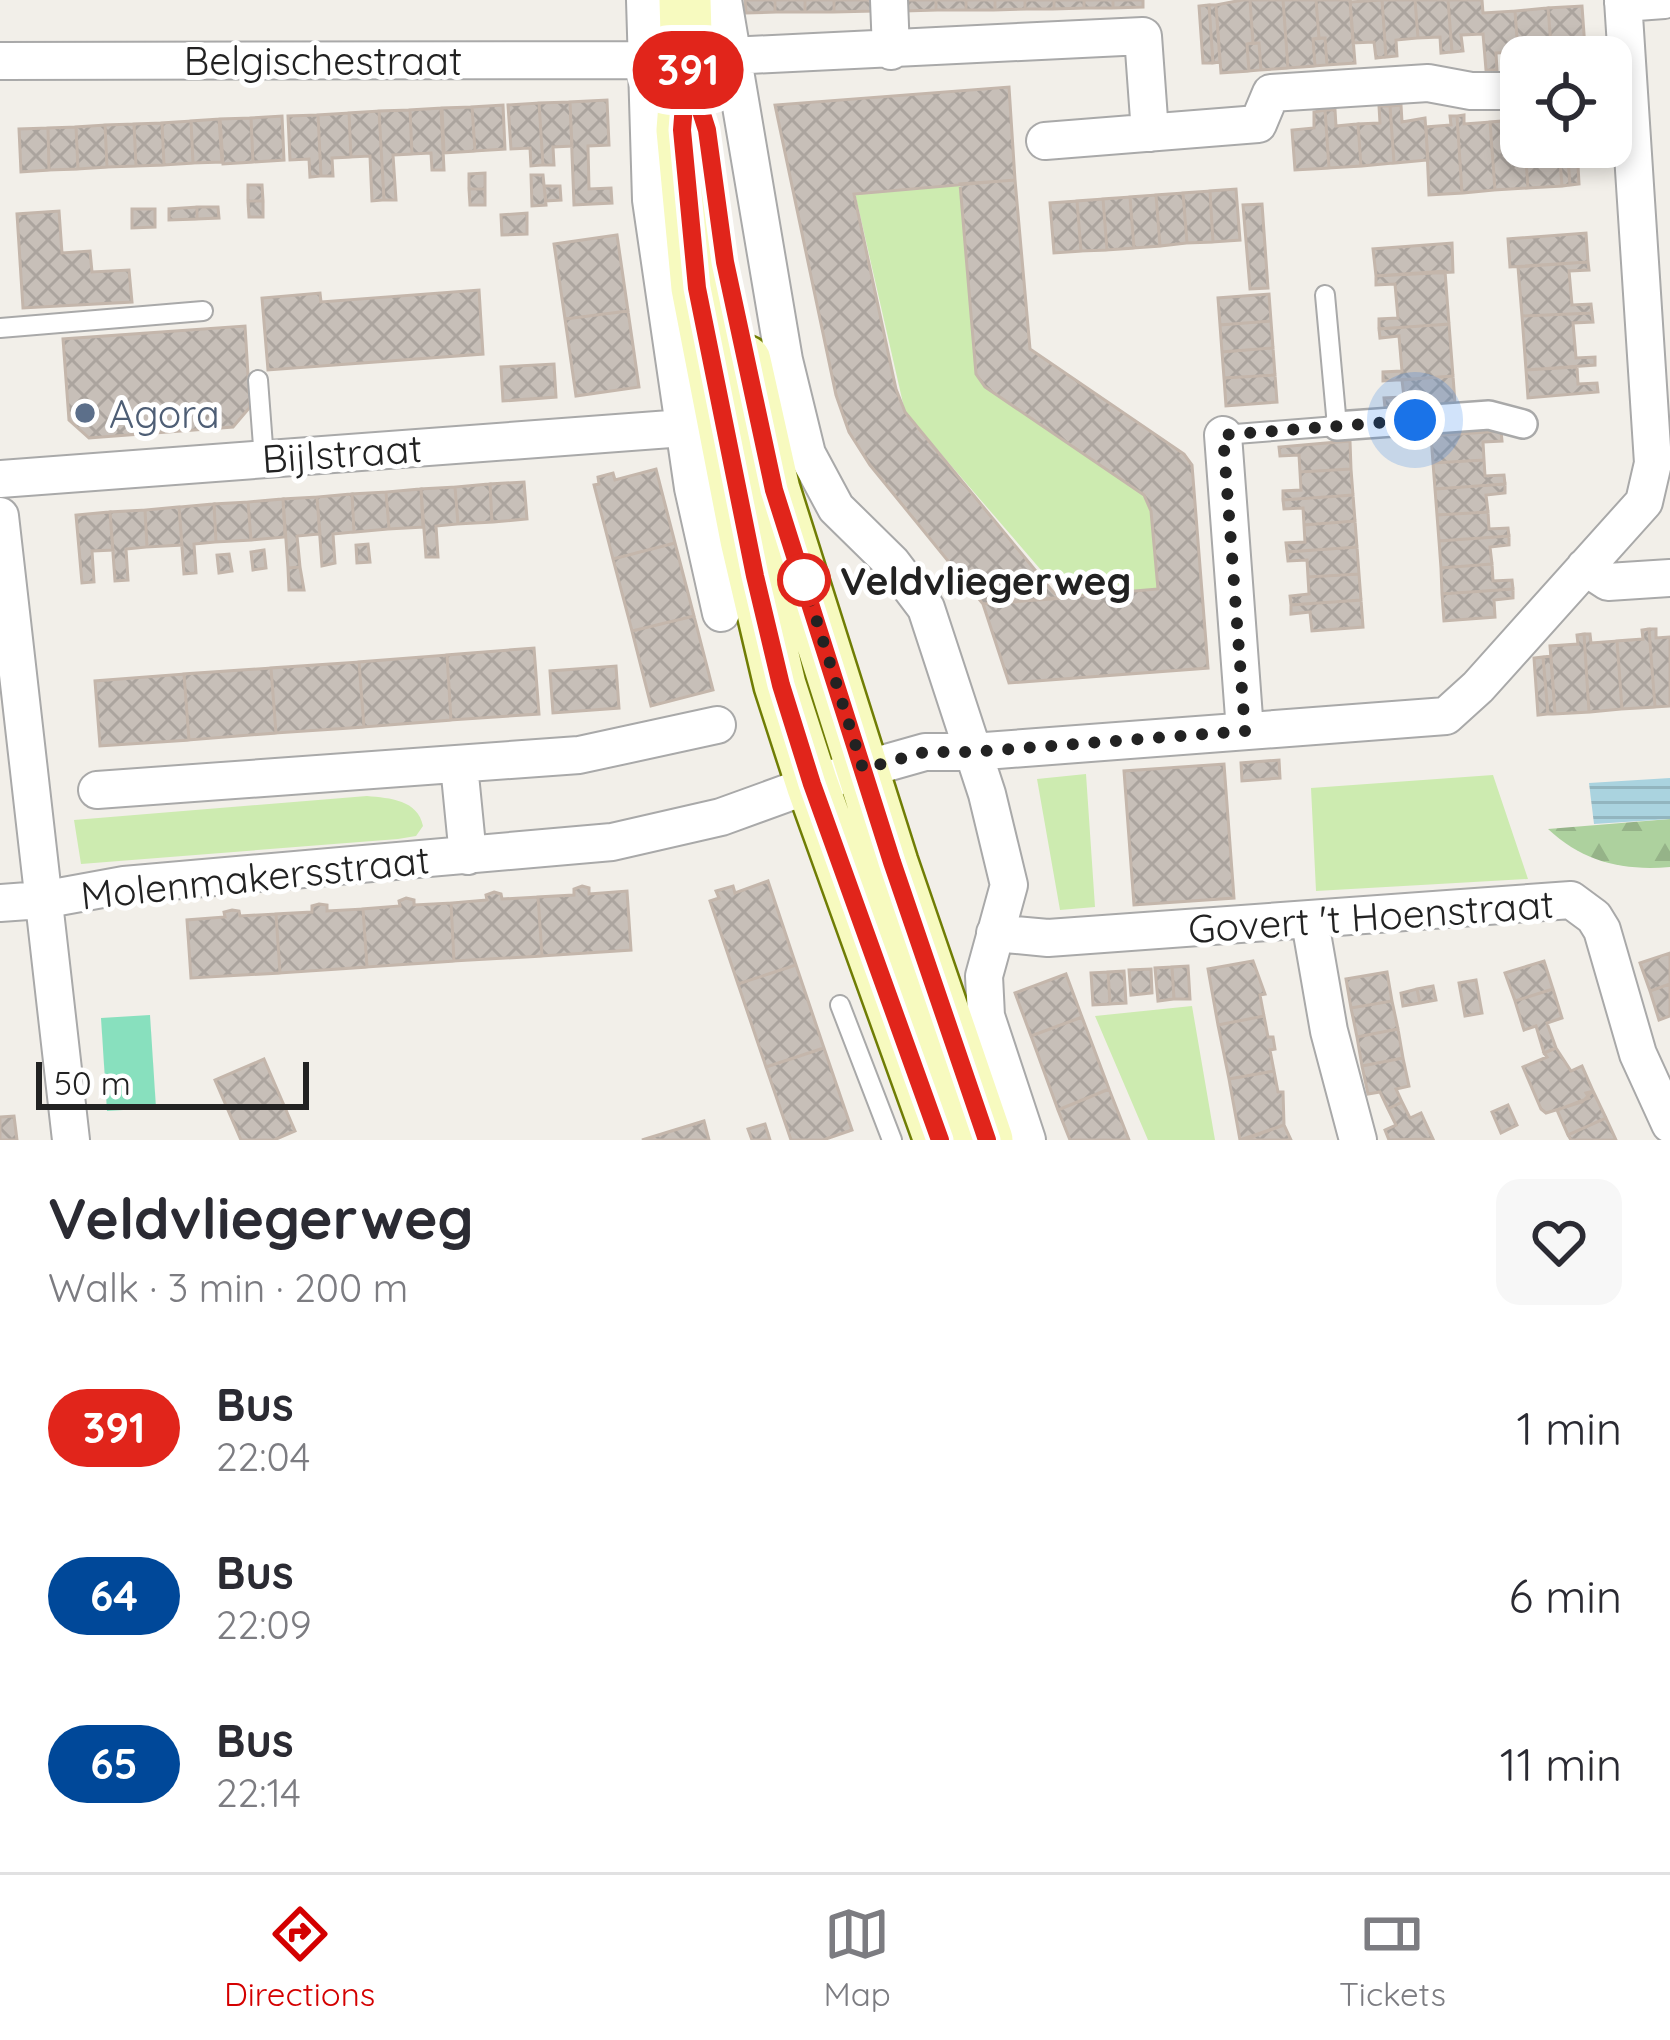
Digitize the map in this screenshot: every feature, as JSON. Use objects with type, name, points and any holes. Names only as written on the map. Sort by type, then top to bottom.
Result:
[{"type":"main road","points":[[685,0],[688,61],[682,130],[694,266],[712,379],[781,685],[940,1140]]},
{"type":"main road","points":[[688,61],[707,130],[725,262],[774,490],[863,769],[976,1049],[987,1140]]},
{"type":"street","points":[[645,0],[688,61],[784,360],[807,454],[836,508],[892,563],[926,608],[987,794],[1009,885],[984,976],[986,1016],[976,1049],[1028,1140]]},
{"type":"street","points":[[721,613],[693,488],[651,200],[688,61],[723,0]]},
{"type":"street","points":[[890,0],[891,51]]},
{"type":"street","points":[[1622,36],[1623,2],[1664,0]]},
{"type":"street","name":"Belgischestraat","points":[[0,61],[688,61],[1143,36],[1150,133]]},
{"type":"street","points":[[1045,141],[1258,124],[1271,93],[1428,83],[1500,91]]},
{"type":"street","points":[[863,769],[925,752],[1446,716],[1478,687],[1644,502],[1653,463],[1657,318],[1632,165]]},
{"type":"street","points":[[1336,426],[1489,415],[1523,424]]},
{"type":"street","points":[[1223,435],[1245,731]]},
{"type":"street","points":[[687,440],[736,486]]},
{"type":"street","name":"Bijlstraat","points":[[0,478],[264,459],[687,440]]},
{"type":"street","points":[[0,517],[6,624],[71,1140]]},
{"type":"street","points":[[1585,567],[1608,582],[1670,578]]},
{"type":"street","points":[[97,790],[579,755],[717,725]]},
{"type":"street","name":"Molenmakersstraat","points":[[459,765],[468,856]]},
{"type":"street","name":"Molenmakersstraat","points":[[0,903],[124,885],[612,842],[721,817],[863,769]]},
{"type":"street","name":"Govert 't Hoenstraat","points":[[994,933],[1048,938],[1570,900],[1594,917],[1601,930],[1638,1054],[1670,1124]]},
{"type":"street","points":[[1310,922],[1329,1031],[1358,1140]]},
{"type":"lane","points":[[1223,435],[1336,426],[1325,295]]},
{"type":"lane","points":[[0,328],[203,311]]},
{"type":"lane","points":[[258,380],[264,459]]},
{"type":"lane","points":[[840,1005],[892,1140]]},
{"type":"green space","points":[[960,184],[978,377],[1142,493],[1150,505],[1158,589],[1065,598],[905,412],[855,193]]},
{"type":"green space","points":[[1086,774],[1095,907],[1060,910],[1037,779]]},
{"type":"green space","points":[[1493,775],[1528,879],[1316,891],[1311,788]]},
{"type":"green space","points":[[367,796],[409,806],[423,826],[416,836],[398,839],[81,864],[74,820]]},
{"type":"green space","points":[[1670,819],[1670,867],[1604,862],[1548,829]]},
{"type":"green space","points":[[1192,1006],[1215,1140],[1148,1140],[1095,1016]]},
{"type":"green space","points":[[150,1015],[156,1108],[107,1111],[101,1018]]},
{"type":"water","points":[[1670,778],[1670,819],[1594,824],[1589,783]]},
{"type":"building","points":[[745,0],[775,0],[775,12],[746,13]]},
{"type":"building","points":[[775,0],[805,0],[805,12],[775,12]]},
{"type":"building","points":[[805,0],[834,0],[834,12],[805,12]]},
{"type":"building","points":[[834,0],[874,0],[874,11],[834,12]]},
{"type":"building","points":[[905,0],[936,0],[936,10],[905,11]]},
{"type":"building","points":[[936,0],[966,0],[966,10],[936,10]]},
{"type":"building","points":[[966,0],[995,0],[995,10],[966,10]]},
{"type":"building","points":[[995,0],[1025,0],[1025,9],[995,10]]},
{"type":"building","points":[[1025,0],[1054,0],[1054,9],[1025,9]]},
{"type":"building","points":[[1054,0],[1084,0],[1084,8],[1054,9]]},
{"type":"building","points":[[1084,0],[1113,0],[1113,8],[1084,8]]},
{"type":"building","points":[[1113,0],[1143,0],[1143,7],[1113,8]]},
{"type":"building","points":[[1250,0],[1253,43],[1247,44],[1249,71],[1221,73],[1216,5]]},
{"type":"building","points":[[1250,0],[1283,0],[1288,68],[1261,70],[1259,43],[1253,43]]},
{"type":"building","points":[[1283,0],[1316,0],[1315,66],[1288,68]]},
{"type":"building","points":[[1316,0],[1350,0],[1355,63],[1327,65]]},
{"type":"building","points":[[1382,0],[1415,0],[1418,38],[1396,40],[1397,56],[1386,57]]},
{"type":"building","points":[[1382,0],[1386,57],[1376,58],[1374,42],[1353,43],[1350,2]]},
{"type":"building","points":[[1415,0],[1448,0],[1452,52],[1441,53],[1440,37],[1418,38]]},
{"type":"building","points":[[1448,0],[1482,0],[1483,13],[1515,11],[1517,36],[1500,36],[1497,70],[1486,70],[1483,34],[1461,35],[1463,51],[1452,52]]},
{"type":"building","points":[[1209,5],[1216,5],[1220,62],[1213,63]]},
{"type":"building","points":[[1209,5],[1213,63],[1203,63],[1199,6]]},
{"type":"building","points":[[1582,6],[1584,36],[1550,36],[1548,8]]},
{"type":"building","points":[[1548,8],[1550,36],[1517,36],[1515,11]]},
{"type":"building","points":[[1325,38],[1327,65],[1315,66],[1313,39]]},
{"type":"building","points":[[1259,43],[1261,70],[1249,71],[1247,44]]},
{"type":"building","points":[[1009,87],[1015,180],[854,194],[905,412],[1054,593],[1065,598],[983,604],[870,465],[849,432],[836,395],[775,105]]},
{"type":"building","points":[[607,100],[609,145],[588,146],[589,189],[611,188],[612,203],[574,205],[570,102]]},
{"type":"building","points":[[570,102],[572,146],[553,147],[554,165],[543,165],[539,103]]},
{"type":"building","points":[[539,103],[543,165],[531,166],[530,148],[511,149],[508,105]]},
{"type":"building","points":[[503,105],[505,149],[475,151],[472,107]]},
{"type":"building","points":[[1401,105],[1402,122],[1425,118],[1428,160],[1394,163],[1390,106]]},
{"type":"building","points":[[1379,106],[1390,106],[1394,163],[1361,166],[1358,124],[1380,123]]},
{"type":"building","points":[[472,107],[475,151],[444,153],[442,108]]},
{"type":"building","points":[[441,108],[444,170],[432,170],[431,153],[412,154],[410,110]]},
{"type":"building","points":[[410,110],[412,154],[393,155],[396,200],[384,200],[379,111]]},
{"type":"building","points":[[1325,110],[1329,168],[1295,170],[1292,130],[1314,128],[1314,112]]},
{"type":"building","points":[[1325,110],[1335,110],[1336,126],[1358,124],[1361,166],[1329,168]]},
{"type":"building","points":[[379,111],[384,200],[372,201],[370,156],[351,157],[349,113]]},
{"type":"building","points":[[349,113],[351,157],[332,158],[333,176],[321,176],[318,115]]},
{"type":"building","points":[[318,115],[321,176],[310,177],[309,159],[290,160],[288,116]]},
{"type":"building","points":[[1464,115],[1464,124],[1490,122],[1495,190],[1462,193],[1457,116]]},
{"type":"building","points":[[282,116],[284,160],[253,162],[251,118]]},
{"type":"building","points":[[1450,116],[1457,116],[1462,193],[1429,195],[1426,127],[1451,125]]},
{"type":"building","points":[[251,118],[253,162],[223,164],[220,119]]},
{"type":"building","points":[[219,119],[222,162],[193,163],[191,121]]},
{"type":"building","points":[[191,121],[193,163],[164,165],[162,123]]},
{"type":"building","points":[[1500,121],[1500,168],[1527,168],[1528,188],[1495,190],[1490,122]]},
{"type":"building","points":[[162,123],[164,165],[136,166],[134,124]]},
{"type":"building","points":[[134,124],[136,166],[107,167],[105,125]]},
{"type":"building","points":[[105,125],[107,167],[78,169],[76,127]]},
{"type":"building","points":[[76,127],[78,169],[49,170],[48,128]]},
{"type":"building","points":[[48,128],[49,170],[21,172],[19,129]]},
{"type":"building","points":[[1527,168],[1561,168],[1562,186],[1528,188]]},
{"type":"building","points":[[1561,168],[1569,168],[1570,185],[1562,186]]},
{"type":"building","points":[[1569,168],[1578,168],[1579,184],[1570,185]]},
{"type":"building","points":[[485,173],[485,189],[469,189],[469,174]]},
{"type":"building","points":[[531,175],[543,175],[546,205],[532,206]]},
{"type":"building","points":[[1015,180],[1030,349],[1184,454],[1192,465],[1208,668],[1009,683],[983,604],[1158,589],[1151,511],[1144,495],[985,387],[976,374],[960,184]]},
{"type":"building","points":[[248,185],[262,185],[263,201],[248,201]]},
{"type":"building","points":[[544,186],[560,186],[561,200],[546,201]]},
{"type":"building","points":[[469,189],[485,189],[485,205],[470,205]]},
{"type":"building","points":[[1236,189],[1240,240],[1213,242],[1210,191]]},
{"type":"building","points":[[1210,191],[1213,242],[1187,243],[1183,193]]},
{"type":"building","points":[[1183,193],[1187,243],[1160,246],[1156,195]]},
{"type":"building","points":[[1156,195],[1160,246],[1134,248],[1130,197]]},
{"type":"building","points":[[1130,197],[1134,248],[1107,250],[1103,199]]},
{"type":"building","points":[[1103,199],[1107,250],[1081,251],[1077,201]]},
{"type":"building","points":[[248,201],[263,201],[263,217],[249,217]]},
{"type":"building","points":[[1077,201],[1081,251],[1054,253],[1050,203]]},
{"type":"building","points":[[1262,204],[1268,288],[1250,289],[1243,205]]},
{"type":"building","points":[[197,207],[197,219],[169,220],[169,209]]},
{"type":"building","points":[[197,207],[218,207],[219,218],[197,219]]},
{"type":"building","points":[[132,209],[155,209],[155,227],[132,228]]},
{"type":"building","points":[[59,211],[62,253],[90,251],[92,272],[129,270],[132,302],[23,308],[17,214]]},
{"type":"building","points":[[527,213],[527,234],[502,235],[501,215]]},
{"type":"building","points":[[1586,233],[1588,262],[1510,267],[1508,239]]},
{"type":"building","points":[[617,235],[628,311],[565,319],[554,244]]},
{"type":"building","points":[[1452,243],[1453,272],[1376,276],[1373,249]]},
{"type":"building","points":[[1588,262],[1589,270],[1569,271],[1572,305],[1591,304],[1592,313],[1522,316],[1518,267]]},
{"type":"building","points":[[1445,271],[1449,324],[1379,329],[1379,319],[1398,318],[1395,284],[1376,285],[1376,276]]},
{"type":"building","points":[[479,290],[483,354],[268,370],[262,298],[320,293],[321,302]]},
{"type":"building","points":[[1269,294],[1271,321],[1220,325],[1218,298]]},
{"type":"building","points":[[628,311],[639,387],[576,396],[565,319]]},
{"type":"building","points":[[1592,313],[1593,322],[1573,323],[1576,358],[1595,357],[1595,365],[1526,370],[1522,316]]},
{"type":"building","points":[[1271,321],[1273,348],[1222,352],[1220,325]]},
{"type":"building","points":[[1449,324],[1453,376],[1383,381],[1383,372],[1402,371],[1399,336],[1380,338],[1379,329]]},
{"type":"building","points":[[245,326],[250,407],[233,427],[89,438],[69,420],[63,339]]},
{"type":"building","points":[[1273,348],[1275,375],[1224,378],[1222,352]]},
{"type":"building","points":[[554,364],[556,397],[503,401],[501,367]]},
{"type":"building","points":[[1577,367],[1578,384],[1597,383],[1598,392],[1528,398],[1526,370]]},
{"type":"building","points":[[1275,375],[1277,402],[1226,406],[1224,378]]},
{"type":"building","points":[[1453,376],[1455,403],[1385,408],[1384,398],[1404,397],[1402,380]]},
{"type":"building","points":[[1501,431],[1502,441],[1483,442],[1484,460],[1433,463],[1431,436]]},
{"type":"building","points":[[1350,441],[1351,469],[1300,472],[1299,455],[1280,456],[1279,447]]},
{"type":"building","points":[[1484,460],[1485,476],[1504,475],[1505,484],[1435,489],[1433,463]]},
{"type":"building","points":[[656,469],[675,543],[613,559],[594,485],[599,484],[598,477],[613,473],[615,480]]},
{"type":"building","points":[[1351,469],[1353,495],[1283,500],[1283,491],[1301,490],[1300,472]]},
{"type":"building","points":[[524,482],[527,519],[492,522],[490,484]]},
{"type":"building","points":[[490,484],[492,522],[458,524],[455,487]]},
{"type":"building","points":[[1505,484],[1505,493],[1486,495],[1488,512],[1437,515],[1435,489]]},
{"type":"building","points":[[455,487],[458,524],[436,526],[438,557],[426,557],[421,489]]},
{"type":"building","points":[[421,489],[423,527],[389,529],[386,492]]},
{"type":"building","points":[[386,492],[389,529],[354,532],[352,494]]},
{"type":"building","points":[[352,494],[354,532],[333,534],[335,563],[322,566],[317,497]]},
{"type":"building","points":[[1353,495],[1355,521],[1304,525],[1303,508],[1284,509],[1283,500]]},
{"type":"building","points":[[317,497],[320,534],[297,536],[300,567],[288,568],[283,499]]},
{"type":"building","points":[[283,499],[285,537],[251,540],[248,502]]},
{"type":"building","points":[[248,502],[251,540],[216,542],[214,504]]},
{"type":"building","points":[[214,504],[216,542],[194,544],[196,573],[184,574],[179,507]]},
{"type":"building","points":[[179,507],[182,545],[147,547],[145,510]]},
{"type":"building","points":[[145,510],[147,547],[126,549],[128,580],[115,581],[110,512]]},
{"type":"building","points":[[110,512],[113,550],[92,551],[94,582],[82,583],[76,515]]},
{"type":"building","points":[[1488,512],[1489,529],[1508,528],[1509,536],[1439,541],[1437,515]]},
{"type":"building","points":[[1355,521],[1357,547],[1287,552],[1286,543],[1305,542],[1304,525]]},
{"type":"building","points":[[1509,536],[1509,545],[1490,547],[1492,564],[1441,568],[1439,541]]},
{"type":"building","points":[[675,543],[694,616],[632,631],[613,559]]},
{"type":"building","points":[[368,544],[370,562],[357,563],[356,545]]},
{"type":"building","points":[[1357,547],[1359,574],[1308,577],[1307,560],[1288,561],[1287,552]]},
{"type":"building","points":[[264,550],[266,568],[253,570],[251,552]]},
{"type":"building","points":[[229,554],[232,571],[219,573],[217,555]]},
{"type":"building","points":[[1492,564],[1493,581],[1512,580],[1513,589],[1442,594],[1441,568]]},
{"type":"building","points":[[300,567],[304,590],[289,590],[288,568]]},
{"type":"building","points":[[1359,574],[1361,600],[1291,605],[1290,596],[1309,594],[1308,577]]},
{"type":"building","points":[[1513,589],[1513,598],[1494,600],[1495,617],[1444,621],[1442,594]]},
{"type":"building","points":[[1361,600],[1363,627],[1312,631],[1310,612],[1291,614],[1291,605]]},
{"type":"building","points":[[694,616],[713,690],[651,706],[632,631]]},
{"type":"building","points":[[1649,629],[1655,707],[1622,709],[1617,641],[1643,639],[1642,630]]},
{"type":"building","points":[[1649,629],[1656,629],[1656,638],[1670,637],[1670,706],[1655,707]]},
{"type":"building","points":[[1584,634],[1590,634],[1591,643],[1617,641],[1622,709],[1589,712]]},
{"type":"building","points":[[1584,634],[1589,712],[1555,714],[1550,646],[1578,644],[1577,635]]},
{"type":"building","points":[[534,648],[539,714],[451,720],[447,655]]},
{"type":"building","points":[[447,655],[451,720],[364,727],[359,662]]},
{"type":"building","points":[[1551,656],[1555,714],[1548,714],[1543,657]]},
{"type":"building","points":[[1543,657],[1548,714],[1538,715],[1534,658]]},
{"type":"building","points":[[359,662],[364,727],[276,733],[271,668]]},
{"type":"building","points":[[616,666],[619,708],[553,713],[550,671]]},
{"type":"building","points":[[271,668],[276,733],[189,740],[184,674]]},
{"type":"building","points":[[184,674],[189,740],[100,746],[95,681]]},
{"type":"building","points":[[1279,760],[1280,778],[1242,781],[1241,763]]},
{"type":"building","points":[[1224,764],[1234,898],[1134,905],[1124,771]]},
{"type":"building","points":[[768,881],[796,965],[738,984],[710,901],[719,898],[716,891],[733,886],[735,893]]},
{"type":"building","points":[[589,888],[589,894],[627,891],[631,950],[542,956],[538,897],[574,895],[574,889]]},
{"type":"building","points":[[494,892],[502,899],[538,897],[542,956],[454,961],[451,903],[487,900],[486,895]]},
{"type":"building","points":[[414,900],[414,905],[451,903],[454,961],[367,967],[363,909],[400,906],[399,901]]},
{"type":"building","points":[[327,905],[327,911],[363,909],[367,967],[280,973],[276,914],[312,912],[312,906]]},
{"type":"building","points":[[232,910],[240,916],[276,914],[280,973],[191,978],[187,920],[225,917],[224,912]]},
{"type":"building","points":[[1670,953],[1670,984],[1650,991],[1640,963]]},
{"type":"building","points":[[1253,961],[1265,994],[1260,995],[1264,1016],[1218,1025],[1208,969]]},
{"type":"building","points":[[1544,961],[1553,989],[1515,1001],[1505,973]]},
{"type":"building","points":[[796,965],[824,1048],[766,1067],[738,984]]},
{"type":"building","points":[[1188,966],[1190,999],[1174,999],[1172,967]]},
{"type":"building","points":[[1172,967],[1174,999],[1158,1001],[1155,968]]},
{"type":"building","points":[[1151,969],[1152,993],[1131,995],[1129,970]]},
{"type":"building","points":[[1124,971],[1126,1003],[1110,1004],[1108,972]]},
{"type":"building","points":[[1108,972],[1110,1004],[1093,1005],[1091,973]]},
{"type":"building","points":[[1387,972],[1392,1001],[1351,1008],[1346,979]]},
{"type":"building","points":[[1066,974],[1082,1017],[1031,1036],[1015,993]]},
{"type":"building","points":[[1476,980],[1482,1013],[1465,1016],[1459,983]]},
{"type":"building","points":[[1670,984],[1670,1016],[1659,1020],[1650,991]]},
{"type":"building","points":[[1433,986],[1436,1000],[1420,1003],[1417,989]]},
{"type":"building","points":[[1417,989],[1420,1003],[1403,1006],[1401,993]]},
{"type":"building","points":[[1553,989],[1562,1018],[1547,1023],[1556,1048],[1544,1053],[1536,1026],[1524,1030],[1515,1001]]},
{"type":"building","points":[[1392,1001],[1398,1029],[1357,1037],[1351,1008]]},
{"type":"building","points":[[1264,1016],[1268,1037],[1273,1037],[1274,1071],[1229,1079],[1218,1025]]},
{"type":"building","points":[[1082,1017],[1109,1089],[1058,1110],[1031,1036]]},
{"type":"building","points":[[1398,1029],[1403,1058],[1362,1066],[1357,1037]]},
{"type":"building","points":[[824,1048],[852,1130],[823,1140],[791,1140],[766,1067]]},
{"type":"building","points":[[1556,1048],[1571,1071],[1582,1066],[1593,1091],[1582,1102],[1546,1113],[1523,1067]]},
{"type":"building","points":[[1403,1058],[1409,1086],[1396,1089],[1402,1102],[1388,1109],[1380,1092],[1368,1094],[1362,1066]]},
{"type":"building","points":[[264,1059],[295,1131],[274,1140],[241,1140],[215,1080]]},
{"type":"building","points":[[1274,1071],[1278,1092],[1283,1092],[1284,1125],[1240,1140],[1229,1079]]},
{"type":"building","points":[[1109,1089],[1129,1140],[1070,1140],[1058,1110]]},
{"type":"building","points":[[1593,1091],[1606,1118],[1568,1135],[1557,1110],[1589,1098],[1586,1093]]},
{"type":"building","points":[[1402,1102],[1410,1118],[1421,1113],[1433,1139],[1389,1140],[1385,1130],[1396,1125],[1388,1109]]},
{"type":"building","points":[[1508,1105],[1517,1125],[1501,1133],[1492,1112]]},
{"type":"building","points":[[14,1116],[17,1140],[0,1140],[0,1117]]},
{"type":"building","points":[[1606,1118],[1616,1140],[1571,1140],[1568,1135]]},
{"type":"building","points":[[704,1121],[709,1140],[642,1140]]},
{"type":"building","points":[[765,1124],[770,1140],[752,1140],[748,1129]]},
{"type":"building","points":[[1284,1125],[1291,1140],[1244,1140]]},
{"type":"bus line","name":"391","points":[[940,1140],[832,845],[781,685],[755,576],[697,288],[682,130],[687,67],[707,130],[725,262],[774,490],[892,862],[987,1140]]},
{"type":"place","name":"Agora","points":[[85,413]]},
{"type":"place","name":"Veldvliegerweg","points":[[804,580]]},
{"type":"route","points":[[804,580],[863,769],[925,752],[1245,731],[1223,435],[1415,420]]}]
